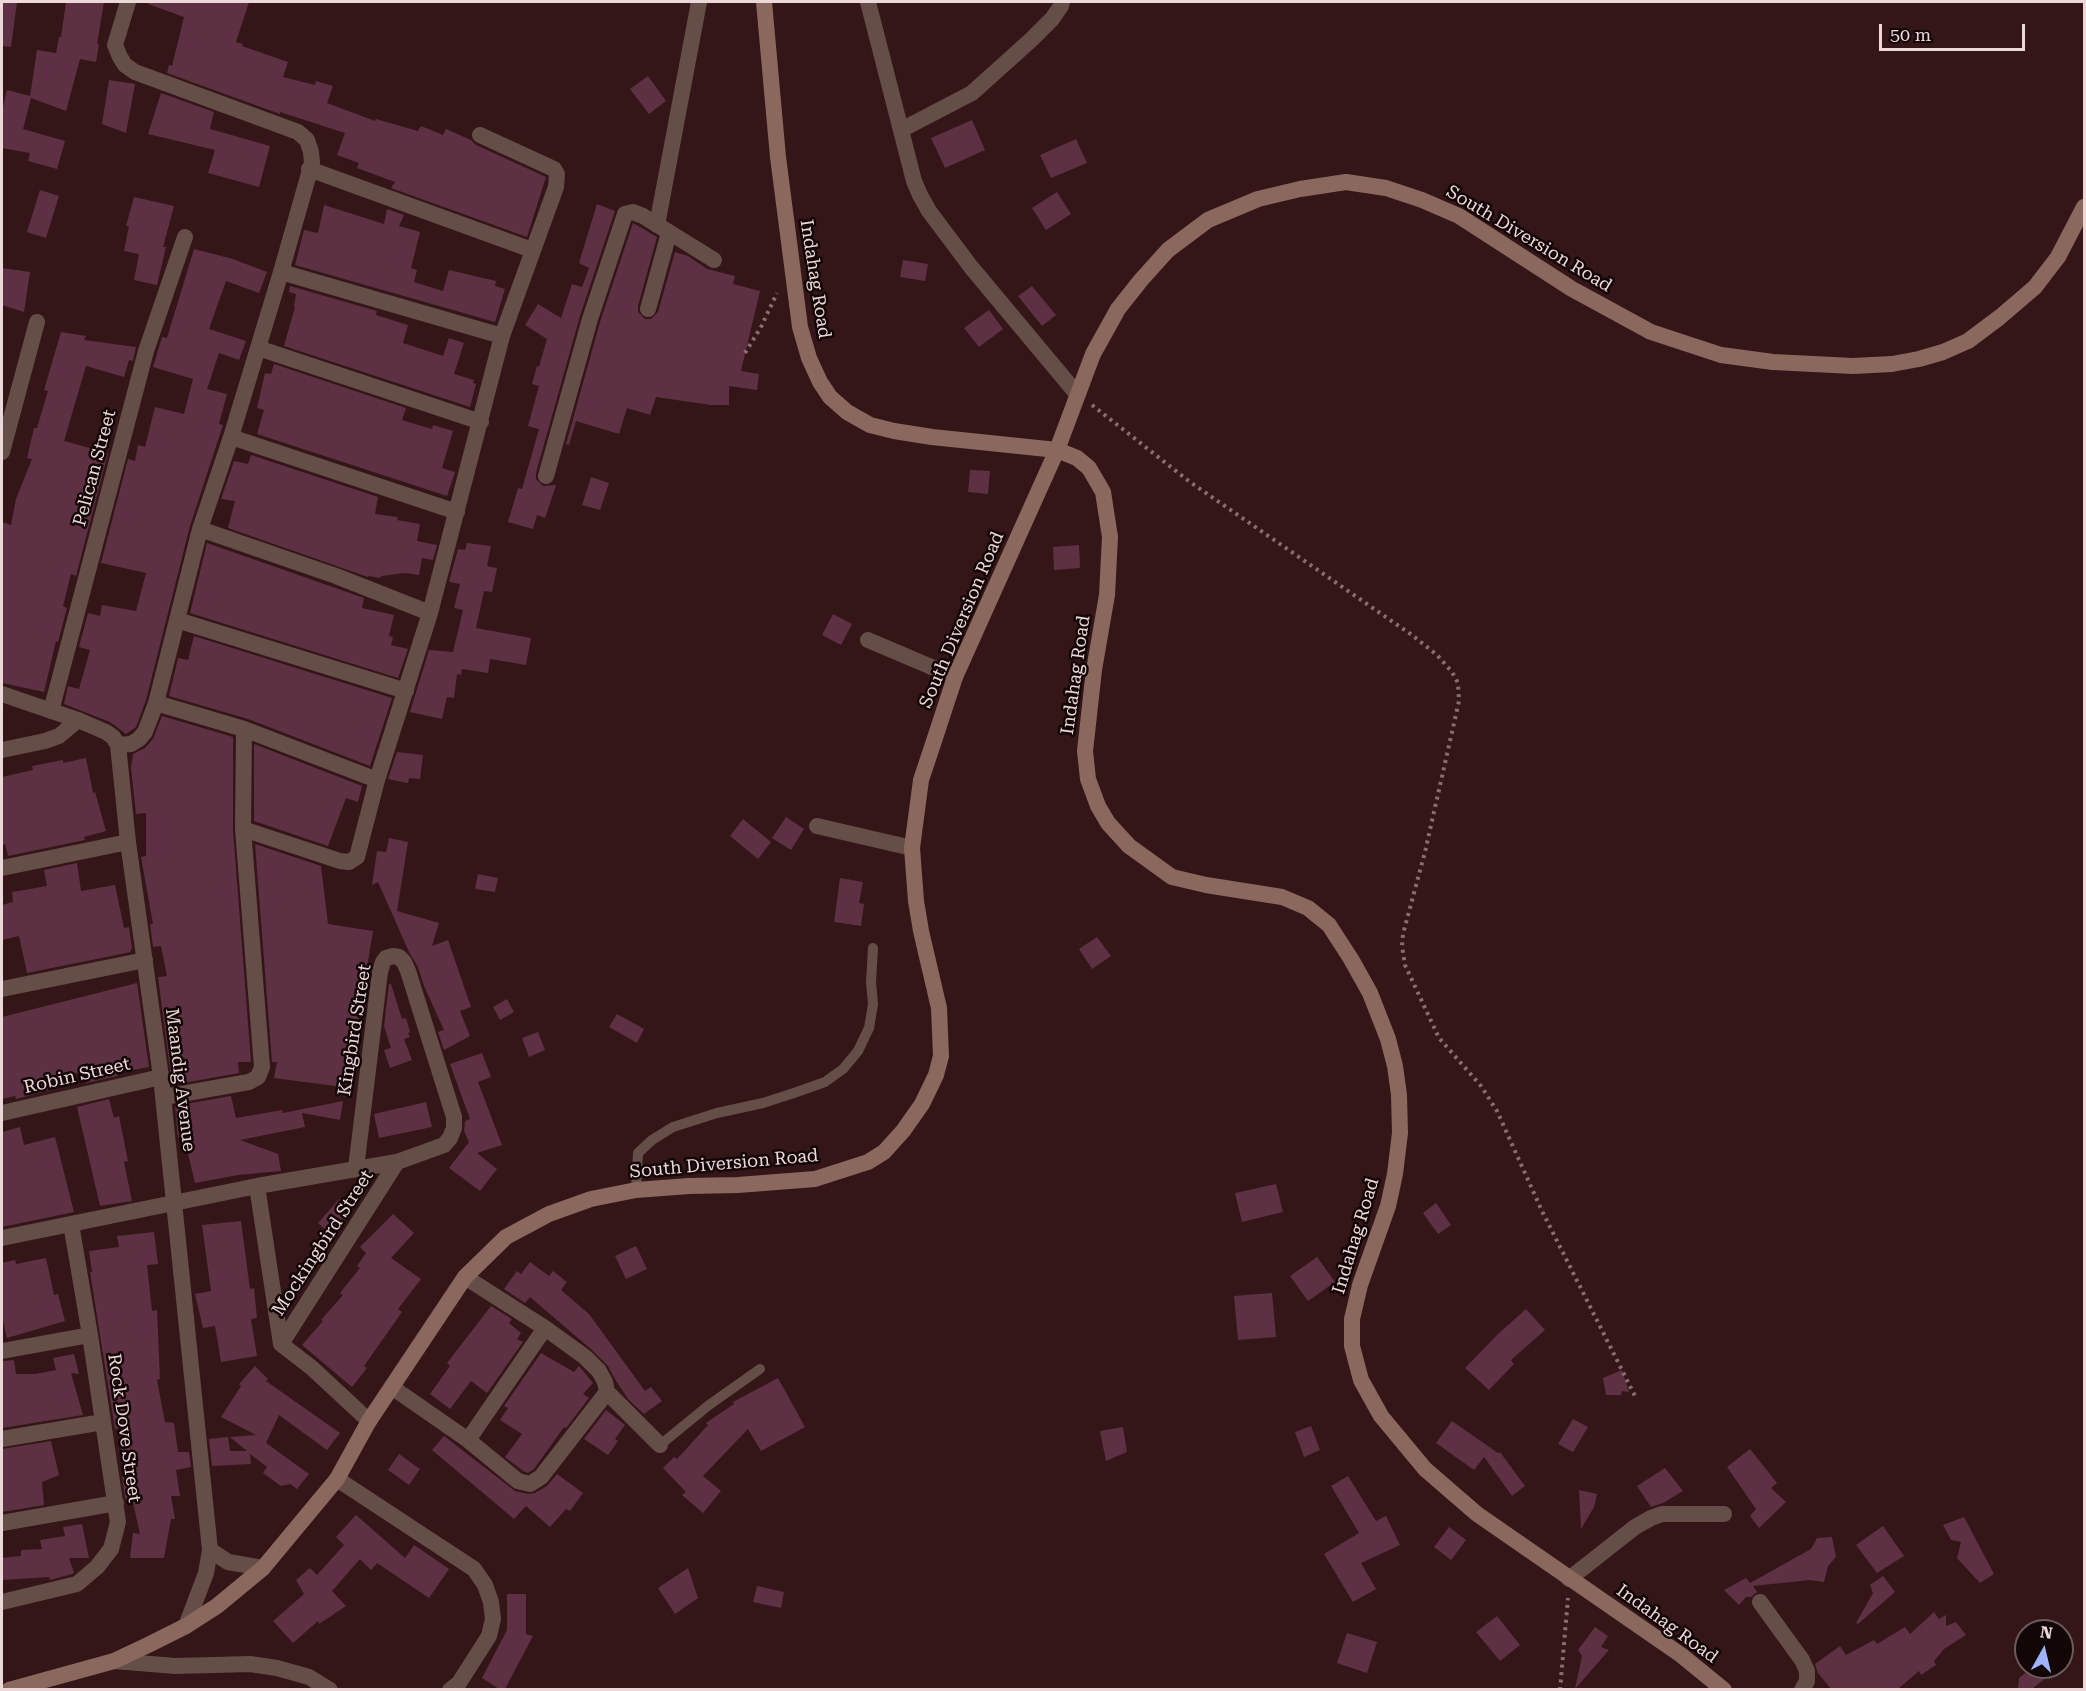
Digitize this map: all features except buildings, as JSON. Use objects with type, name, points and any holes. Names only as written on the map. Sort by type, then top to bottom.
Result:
[{"type":"main road","name":"Indahag Road","points":[[764,2],[778,158],[800,327],[809,357],[825,390],[847,412],[870,425],[894,431],[1057,450],[1077,458],[1089,468],[1102,492],[1110,537],[1107,595],[1085,751],[1088,779],[1098,806],[1108,823],[1129,846],[1172,877],[1282,897],[1308,908],[1329,925],[1370,993],[1388,1039],[1395,1066],[1399,1095],[1400,1133],[1388,1206],[1360,1285],[1352,1319],[1352,1346],[1361,1380],[1381,1416],[1425,1469],[1477,1514],[1682,1655],[1724,1689]]},
{"type":"main road","name":"South Diversion Road","points":[[9,1689],[114,1661],[186,1626],[217,1606],[263,1568],[337,1479],[369,1421],[465,1277],[506,1237],[549,1214],[591,1199],[636,1190],[815,1179],[868,1161],[884,1152],[903,1131],[922,1104],[936,1075],[941,1056],[939,1008],[921,931],[912,848],[921,780],[956,677],[1057,450],[1093,354],[1118,309],[1168,250],[1208,220],[1258,199],[1300,189],[1346,182],[1386,188],[1459,216],[1572,289],[1651,332],[1721,355],[1773,362],[1853,366],[1892,364],[1919,359],[1968,341],[2035,287],[2058,257],[2085,207]]},
{"type":"street","points":[[2,694],[106,732],[118,744],[131,744],[145,732],[156,703],[200,529],[231,437],[312,163],[307,140],[298,132],[135,72],[125,65],[116,45],[128,2]]},
{"type":"street","points":[[648,309],[699,2]]},
{"type":"street","points":[[868,2],[914,181],[928,211],[971,267],[1077,394]]},
{"type":"street","points":[[901,130],[972,93],[1052,19],[1062,2]]},
{"type":"street","points":[[243,829],[340,861],[349,862],[357,857],[376,780],[430,613],[502,336],[556,187],[557,174],[554,169],[480,135]]},
{"type":"street","points":[[309,170],[532,250]]},
{"type":"street","points":[[546,476],[590,319],[623,217],[628,212],[638,213],[714,260]]},
{"type":"street","name":"Pelican Street","points":[[51,711],[146,351],[185,237]]},
{"type":"street","points":[[281,272],[502,336]]},
{"type":"street","points":[[2,452],[37,322]]},
{"type":"street","points":[[258,348],[481,422]]},
{"type":"street","points":[[231,437],[457,512]]},
{"type":"street","points":[[200,529],[336,576],[430,613]]},
{"type":"street","points":[[177,620],[406,691]]},
{"type":"street","points":[[868,640],[956,677]]},
{"type":"street","points":[[156,703],[244,729],[376,780]]},
{"type":"street","points":[[2,750],[59,736],[78,720]]},
{"type":"street","points":[[164,1096],[249,1082],[258,1077],[262,1067],[243,829],[244,729]]},
{"type":"street","name":"Maandig Avenue","points":[[118,744],[128,842],[162,1077],[210,1550],[206,1573],[186,1626]]},
{"type":"street","points":[[817,826],[912,848]]},
{"type":"street","points":[[2,868],[128,842]]},
{"type":"street","name":"Kingbird Street","points":[[356,1168],[380,972],[386,958],[393,956],[399,957],[408,971],[454,1117],[454,1128],[444,1145],[397,1162]]},
{"type":"street","points":[[2,989],[145,960]]},
{"type":"street","name":"Robin Street","points":[[2,1113],[162,1077]]},
{"type":"street","points":[[2,1238],[257,1186],[397,1162]]},
{"type":"street","name":"Mockingbird Street","points":[[281,1344],[397,1162]]},
{"type":"street","points":[[257,1186],[281,1344],[312,1368],[369,1421]]},
{"type":"street","name":"Rock Dove Street","points":[[2,1602],[77,1584],[98,1567],[111,1549],[118,1522],[71,1224]]},
{"type":"street","points":[[465,1277],[576,1349],[592,1364],[605,1382],[607,1392],[660,1445]]},
{"type":"street","points":[[468,1440],[545,1328]]},
{"type":"street","points":[[2,1351],[90,1335]]},
{"type":"street","points":[[393,1388],[468,1440],[518,1481],[530,1484],[541,1477],[607,1392]]},
{"type":"street","points":[[2,1439],[103,1422]]},
{"type":"street","points":[[337,1479],[474,1569],[485,1585],[491,1602],[492,1619],[489,1636],[459,1683],[450,1689]]},
{"type":"street","points":[[2,1523],[116,1503]]},
{"type":"street","points":[[1569,1579],[1635,1527],[1651,1518],[1662,1514],[1724,1514]]},
{"type":"street","points":[[210,1550],[228,1562],[263,1568]]},
{"type":"street","points":[[1760,1602],[1803,1660],[1807,1671],[1807,1681],[1802,1689]]},
{"type":"street","points":[[114,1661],[175,1666],[250,1664],[277,1668],[309,1677],[330,1689]]},
{"type":"lane","points":[[636,1190],[638,1153],[673,1127],[763,1103],[825,1082],[843,1069],[858,1051],[869,1028],[873,1004],[871,982],[873,948]]},
{"type":"lane","points":[[660,1445],[709,1405],[760,1369]]},
{"type":"path","points":[[745,353],[761,327],[778,291]]},
{"type":"path","points":[[1077,394],[1190,482],[1412,635],[1437,655],[1452,672],[1458,683],[1459,701],[1425,852],[1402,934],[1405,965],[1439,1038],[1480,1086],[1497,1111],[1542,1211],[1635,1395]]},
{"type":"path","points":[[1560,1689],[1569,1579]]}]
